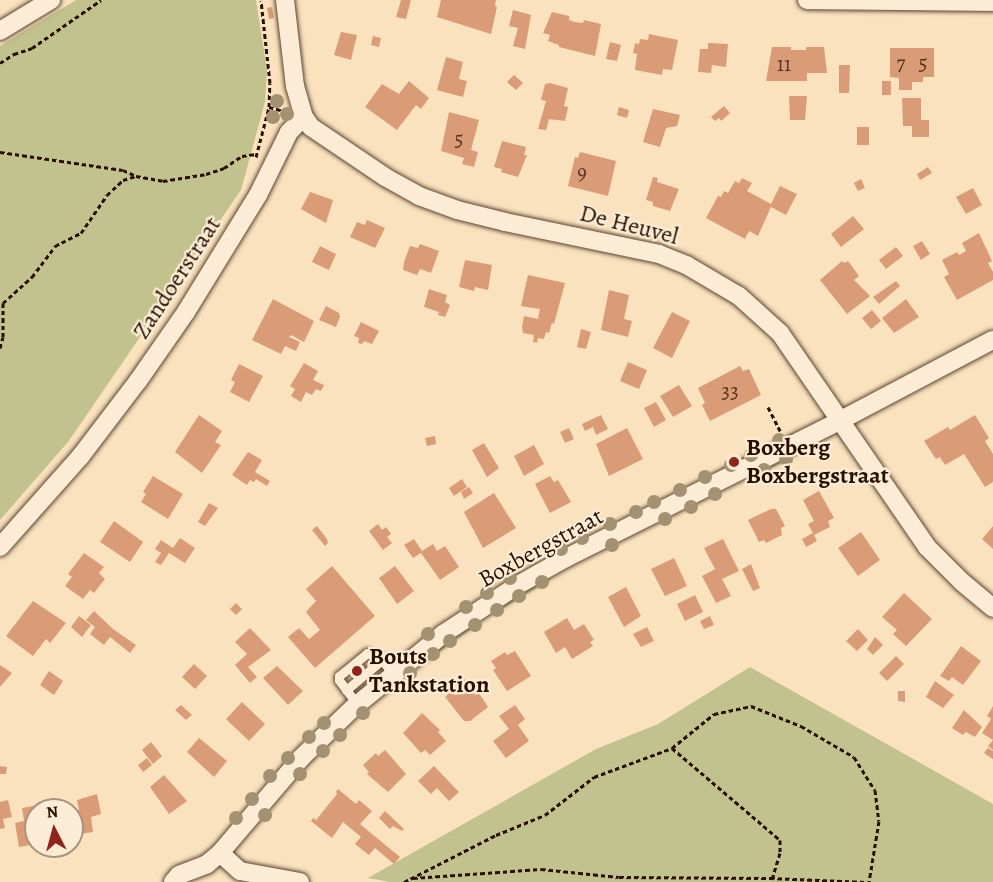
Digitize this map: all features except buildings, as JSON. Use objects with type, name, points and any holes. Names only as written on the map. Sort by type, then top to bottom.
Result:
[{"type":"street","points":[[0,31],[51,0]]},
{"type":"street","points":[[285,0],[295,87],[304,117]]},
{"type":"street","points":[[807,0],[993,2]]},
{"type":"street","name":"De Heuvel","points":[[304,117],[311,127],[332,142],[419,196],[457,210],[505,222],[659,254],[715,281],[739,296],[780,333],[927,547],[962,582],[993,608]]},
{"type":"street","name":"Zandoerstraat","points":[[0,547],[80,457],[138,381],[186,312],[258,195],[289,132],[304,117]]},
{"type":"street","name":"Boxbergstraat","points":[[173,882],[179,875],[207,864],[220,853],[352,697],[393,674],[443,634],[518,585],[567,558],[841,420],[993,340]]},
{"type":"street","points":[[220,853],[240,871],[300,882]]},
{"type":"lane","points":[[382,660],[352,697],[339,680],[339,676],[367,653],[382,660],[393,674]]},
{"type":"path","points":[[0,63],[14,54],[32,48],[101,0]]},
{"type":"path","points":[[254,165],[269,107],[270,83],[261,0]]},
{"type":"path","points":[[0,152],[123,170],[136,176],[163,181],[206,174],[224,168],[242,156],[256,154]]},
{"type":"path","points":[[0,348],[3,337],[3,303],[32,277],[55,246],[81,233],[107,195],[123,180],[136,176]]},
{"type":"path","points":[[768,407],[780,430]]},
{"type":"path","points":[[404,882],[409,878],[545,814],[594,777],[672,747],[714,714],[751,706],[801,726],[854,758],[875,790],[879,821],[868,882],[620,877],[541,869],[409,878]]},
{"type":"path","points":[[672,747],[780,840],[780,853],[770,880]]},
{"type":"green space","points":[[76,0],[256,0],[267,70],[265,102],[241,190],[68,442],[0,520],[0,46]]},
{"type":"green space","points":[[792,433],[798,433],[723,471],[721,468]]},
{"type":"green space","points":[[795,453],[796,456],[749,479],[748,476]]},
{"type":"green space","points":[[550,577],[551,579],[494,614],[492,612]]},
{"type":"green space","points":[[478,621],[480,623],[428,660],[427,658]]},
{"type":"green space","points":[[750,667],[993,804],[993,882],[390,882],[368,878],[596,749],[658,724]]},
{"type":"place","name":"Boxberg Boxbergstraat","points":[[734,462]]},
{"type":"place","name":"Bouts Tankstation","points":[[357,671]]}]
